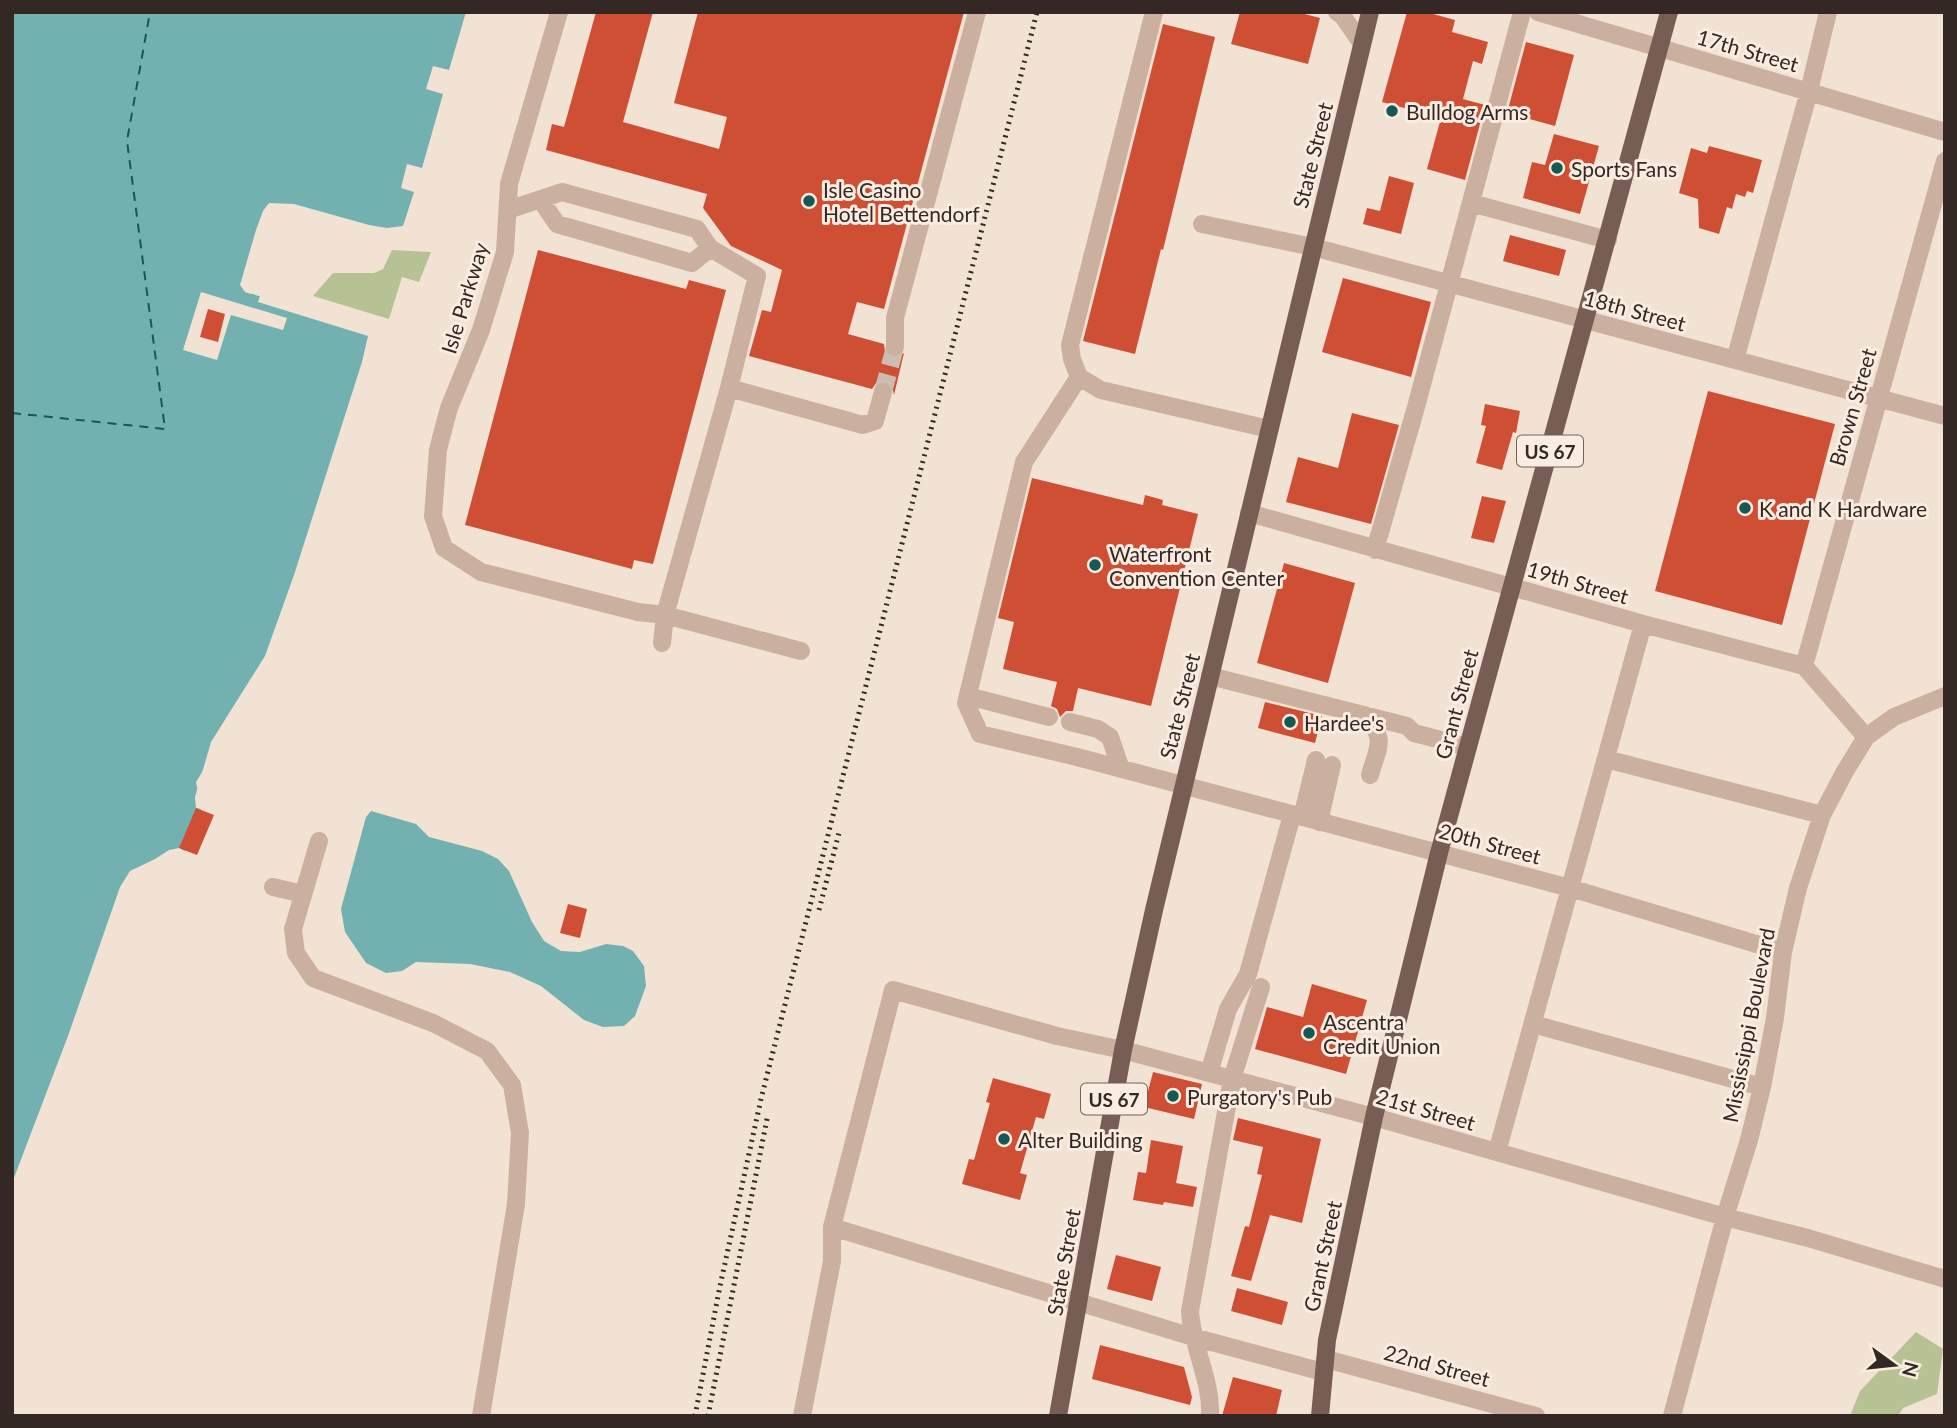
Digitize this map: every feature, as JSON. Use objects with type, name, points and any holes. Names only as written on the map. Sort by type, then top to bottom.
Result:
[{"type":"main road","name":"State Street","points":[[1058,1416],[1123,1050],[1183,786],[1370,12]]},
{"type":"main road","name":"Grant Street","points":[[1321,1416],[1327,1340],[1374,1117],[1439,853],[1669,12]]},
{"type":"street","name":"Isle Parkway","points":[[559,12],[509,184],[505,252],[481,330],[449,408],[441,438],[433,516],[444,548],[481,572],[638,612],[665,615]]},
{"type":"street","points":[[895,346],[895,317],[977,12]]},
{"type":"street","points":[[1154,12],[1070,345],[1072,359],[1079,377],[1101,390],[1269,429]]},
{"type":"street","points":[[1337,12],[1362,44]]},
{"type":"street","points":[[1375,550],[1522,12]]},
{"type":"street","name":"17th Street","points":[[1538,12],[1945,132]]},
{"type":"street","points":[[1735,360],[1828,12]]},
{"type":"street","name":"Brown Street","points":[[1804,666],[1945,161]]},
{"type":"street","points":[[508,210],[562,192],[697,229],[710,248],[757,276],[729,388],[665,615],[662,643]]},
{"type":"street","points":[[540,199],[557,224],[692,263],[710,248]]},
{"type":"street","points":[[1471,203],[1608,240]]},
{"type":"street","name":"18th Street","points":[[1202,224],[1313,247],[1945,416]]},
{"type":"street","points":[[1049,717],[968,696],[1024,463],[1079,377]]},
{"type":"street","points":[[729,388],[863,425],[875,421],[883,392]]},
{"type":"street","name":"19th Street","points":[[1249,513],[1643,624],[1804,666]]},
{"type":"street","points":[[665,615],[801,651]]},
{"type":"street","points":[[1497,1152],[1643,624]]},
{"type":"street","points":[[1804,666],[1866,737]]},
{"type":"street","points":[[1210,676],[1407,726],[1414,733],[1468,747]]},
{"type":"street","name":"20th Street","points":[[968,696],[966,702],[980,734],[1570,888],[1783,952]]},
{"type":"street","name":"Mississippi Boulevard","points":[[1672,1416],[1725,1217],[1749,1140],[1775,1018],[1783,952],[1798,888],[1822,815],[1866,737],[1894,717],[1945,696]]},
{"type":"street","points":[[1365,715],[1379,733],[1380,741],[1370,775]]},
{"type":"street","points":[[1070,722],[1098,729],[1110,737],[1121,769]]},
{"type":"street","points":[[1606,759],[1822,815]]},
{"type":"street","points":[[1209,1073],[1228,1009],[1248,974],[1324,762]]},
{"type":"street","points":[[319,841],[293,929],[296,953],[313,978],[433,1023],[487,1051],[512,1085],[520,1133],[516,1204],[481,1416]]},
{"type":"street","points":[[273,887],[303,894]]},
{"type":"street","points":[[1210,1416],[1208,1394],[1190,1311],[1232,1079],[1261,987]]},
{"type":"street","name":"21st Street","points":[[832,1227],[892,990],[1057,1037],[1123,1050],[1374,1117],[1945,1279]]},
{"type":"street","points":[[1533,1024],[1762,1087]]},
{"type":"street","points":[[802,1416],[832,1261],[832,1227]]},
{"type":"street","name":"22nd Street","points":[[832,1227],[1194,1337],[1536,1416]]},
{"type":"green space","points":[[392,250],[431,252],[419,282],[402,277],[389,319],[313,296],[333,273],[374,273],[383,269]]},
{"type":"green space","points":[[1916,1332],[1943,1349],[1937,1394],[1903,1408],[1898,1416],[1850,1416],[1860,1391]]},
{"type":"water","points":[[12,12],[471,12],[407,228],[377,240],[270,212],[246,292],[378,333],[269,664],[196,782],[201,809],[185,851],[130,883],[12,1199]]},
{"type":"water","points":[[371,811],[416,824],[429,837],[482,851],[498,859],[509,871],[532,922],[544,941],[561,951],[580,952],[606,944],[623,946],[633,951],[644,966],[646,986],[635,1016],[624,1026],[603,1027],[584,1020],[541,986],[510,972],[470,964],[416,962],[402,971],[386,973],[366,963],[345,932],[341,909],[366,817]]},
{"type":"pier","points":[[466,12],[475,12],[410,231],[376,243],[272,216],[251,294],[245,292],[240,285],[256,230],[269,203],[294,204],[369,225],[387,228],[403,226],[414,192],[401,188],[407,164],[422,168],[443,94],[426,89],[433,66],[449,70]]},
{"type":"pier","points":[[201,292],[287,318],[283,330],[231,315],[217,360],[183,350]]},
{"type":"pier","points":[[261,293],[380,330],[382,334],[272,665],[199,783],[211,742],[265,656],[294,575],[368,336],[258,302]]},
{"type":"pier","points":[[199,783],[204,804],[201,809],[196,808],[195,797]]},
{"type":"pier","points":[[179,848],[185,851],[181,857],[133,885],[16,1200],[12,1202],[12,1183],[68,1036],[120,887],[130,871],[169,850]]},
{"type":"building","name":"Isle Casino Hotel Bettendorf","points":[[596,12],[653,12],[623,122],[719,149],[727,117],[674,103],[698,12],[964,12],[884,309],[857,302],[848,334],[884,344],[885,352],[890,357],[896,358],[904,353],[894,395],[892,385],[885,381],[876,383],[872,389],[749,356],[762,310],[771,312],[782,270],[731,246],[703,208],[707,194],[546,150],[552,124],[564,127]]},
{"type":"building","points":[[1240,12],[1297,12],[1320,18],[1308,64],[1231,44]]},
{"type":"building","points":[[1407,12],[1426,12],[1455,20],[1452,32],[1488,42],[1482,64],[1473,61],[1463,99],[1485,105],[1465,180],[1427,169],[1441,118],[1382,102]]},
{"type":"building","points":[[1163,24],[1215,37],[1135,354],[1083,341]]},
{"type":"building","points":[[1526,42],[1574,55],[1555,126],[1507,113]]},
{"type":"building","points":[[1554,134],[1599,146],[1580,214],[1523,198],[1532,162],[1545,165]]},
{"type":"building","points":[[1709,146],[1762,160],[1753,193],[1747,191],[1745,197],[1736,194],[1732,209],[1727,207],[1719,234],[1699,228],[1698,199],[1679,193],[1691,148],[1707,153]]},
{"type":"building","points":[[1389,176],[1414,183],[1401,234],[1363,224],[1367,208],[1380,211]]},
{"type":"building","points":[[1510,235],[1566,250],[1559,276],[1503,261]]},
{"type":"building","points":[[538,250],[686,289],[689,280],[726,290],[653,564],[634,560],[632,569],[465,525]]},
{"type":"building","points":[[1343,278],[1431,302],[1411,377],[1322,352]]},
{"type":"building","points":[[208,309],[225,314],[218,342],[200,337]]},
{"type":"building","name":"K and K Hardware","points":[[1708,391],[1835,424],[1782,625],[1655,591]]},
{"type":"building","points":[[1485,404],[1520,411],[1516,433],[1513,432],[1502,470],[1476,463],[1486,426],[1481,425]]},
{"type":"building","points":[[1352,413],[1399,425],[1371,524],[1286,502],[1298,457],[1338,468]]},
{"type":"building","name":"Waterfront Convention Center","points":[[1032,478],[1143,505],[1145,495],[1163,500],[1162,505],[1198,514],[1151,706],[1078,688],[1073,711],[1066,711],[1060,717],[1057,709],[1051,706],[1057,682],[1003,669],[1014,622],[998,618]]},
{"type":"building","points":[[1482,496],[1506,501],[1494,543],[1471,538]]},
{"type":"building","points":[[1284,563],[1355,583],[1328,683],[1257,663]]},
{"type":"building","name":"Hardee's","points":[[1265,702],[1322,716],[1315,743],[1258,728]]},
{"type":"building","points":[[196,808],[214,815],[197,855],[179,848]]},
{"type":"building","points":[[568,904],[587,909],[580,938],[560,933]]},
{"type":"building","name":"Ascentra Credit Union","points":[[1312,984],[1367,1000],[1346,1074],[1255,1049],[1267,1007],[1303,1017]]},
{"type":"building","name":"Purgatory's Pub","points":[[1153,1072],[1202,1084],[1194,1119],[1144,1107]]},
{"type":"building","name":"Alter Building","points":[[993,1078],[1051,1094],[1044,1119],[1036,1117],[1020,1173],[1027,1175],[1020,1200],[962,1184],[969,1159],[974,1160],[990,1103],[986,1102]]},
{"type":"building","points":[[1238,1118],[1321,1139],[1302,1223],[1270,1215],[1251,1281],[1231,1276],[1245,1226],[1249,1227],[1262,1175],[1257,1174],[1263,1147],[1233,1140]]},
{"type":"building","points":[[1151,1140],[1183,1146],[1176,1183],[1197,1187],[1193,1207],[1133,1200],[1138,1172],[1146,1173]]},
{"type":"building","points":[[1116,1255],[1161,1267],[1152,1301],[1107,1289]]},
{"type":"building","points":[[1237,1288],[1288,1302],[1282,1325],[1231,1311]]},
{"type":"building","points":[[1100,1345],[1184,1367],[1192,1397],[1190,1405],[1092,1379]]},
{"type":"building","points":[[1233,1377],[1282,1390],[1276,1416],[1222,1416]]},
{"type":"ferry route","points":[[12,413],[165,429],[127,141],[150,12]]},
{"type":"tunnel","points":[[883,392],[895,347]]},
{"type":"railway","points":[[695,1416],[761,1099],[1037,12]]},
{"type":"railway","points":[[819,910],[840,829]]},
{"type":"railway","points":[[708,1416],[768,1114]]},
{"type":"place","name":"Bulldog Arms","points":[[1392,111]]},
{"type":"place","name":"Sports Fans","points":[[1557,168]]},
{"type":"place","name":"Isle Casino Hotel Bettendorf","points":[[809,201]]},
{"type":"place","name":"K and K Hardware","points":[[1745,508]]},
{"type":"place","name":"Waterfront Convention Center","points":[[1095,565]]},
{"type":"place","name":"Hardee's","points":[[1290,722]]},
{"type":"place","name":"Ascentra Credit Union","points":[[1309,1033]]},
{"type":"place","name":"Purgatory's Pub","points":[[1173,1096]]},
{"type":"place","name":"Alter Building","points":[[1004,1139]]}]
